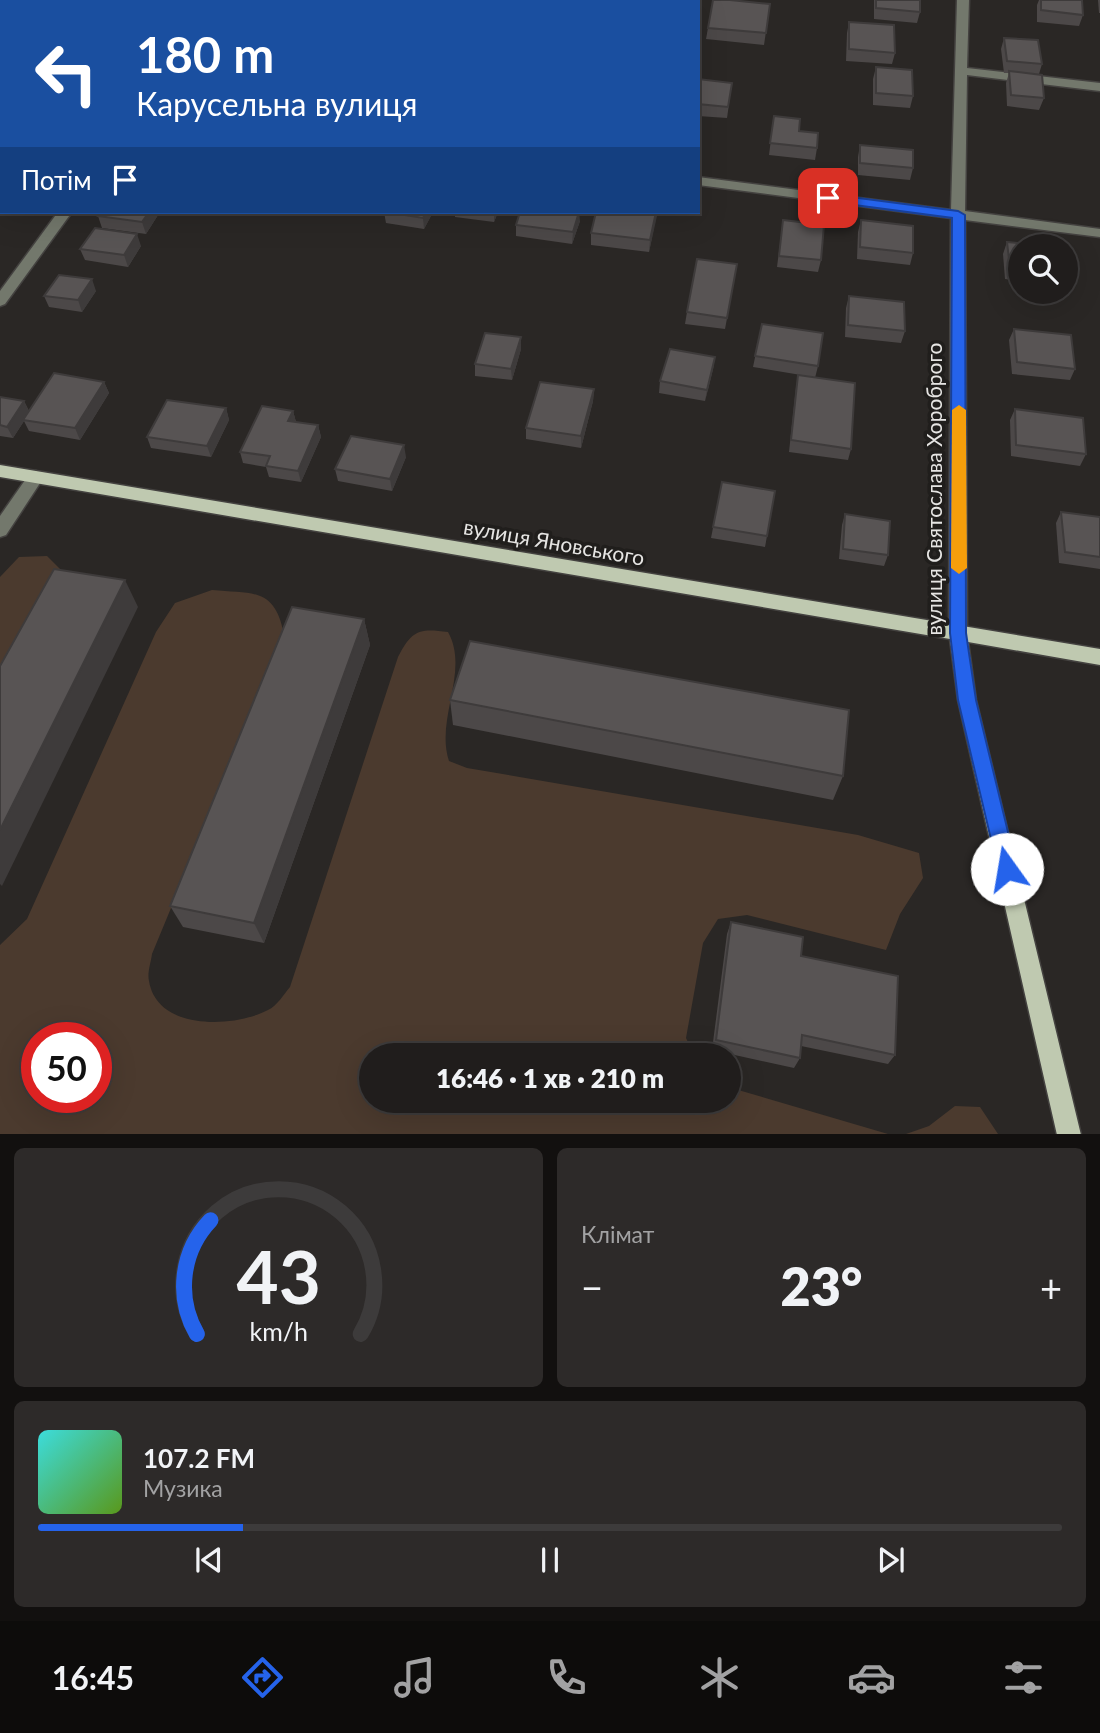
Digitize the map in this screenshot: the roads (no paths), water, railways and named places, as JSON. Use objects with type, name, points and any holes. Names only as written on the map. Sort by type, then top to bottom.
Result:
[{"type":"main road","name":"вулиця Яновського","points":[[0,471],[1100,657]]},
{"type":"main road","name":"вулиця Святослава Хороброго","points":[[958,633],[967,700],[1069,1134]]},
{"type":"street","name":"вулиця Святослава Хороброго","points":[[958,633],[958,215],[963,0]]},
{"type":"street","points":[[961,71],[1100,87]]},
{"type":"street","points":[[700,181],[1100,233]]},
{"type":"street","points":[[0,301],[64,214]]},
{"type":"street","points":[[0,530],[36,477]]}]
